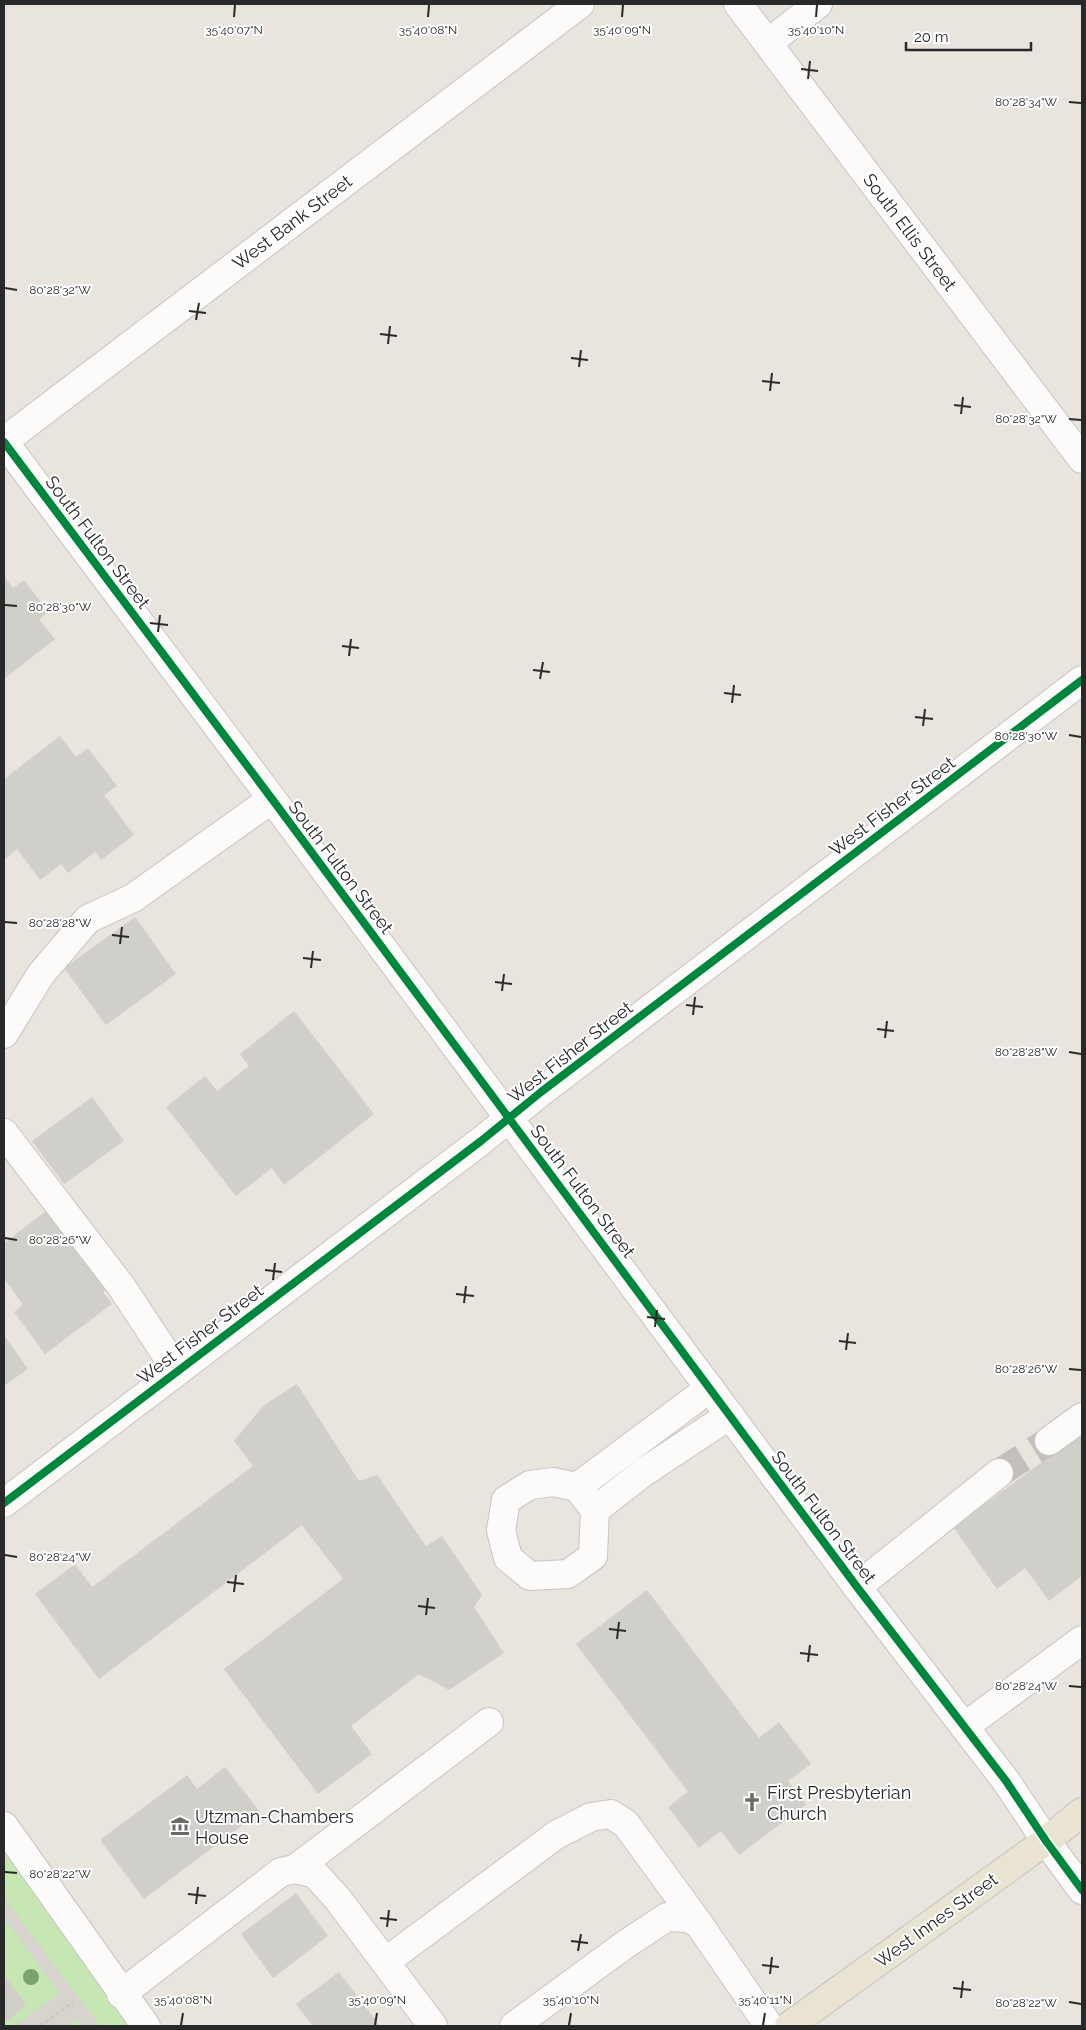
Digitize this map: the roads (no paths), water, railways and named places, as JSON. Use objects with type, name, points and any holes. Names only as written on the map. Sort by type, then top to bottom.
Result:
[{"type":"main road","name":"West Innes Street","points":[[789,2026],[1046,1841],[1082,1812]]},
{"type":"street","name":"West Bank Street","points":[[4,441],[580,4]]},
{"type":"street","name":"South Ellis Street","points":[[738,4],[1082,459]]},
{"type":"street","points":[[768,43],[818,4]]},
{"type":"street","name":"South Fulton Street","points":[[4,441],[858,1588],[1006,1781],[1046,1841],[1082,1890]]},
{"type":"street","name":"West Fisher Street","points":[[4,1503],[1082,680]]},
{"type":"street","points":[[4,1034],[41,974],[88,919],[133,898],[272,799]]},
{"type":"street","points":[[4,1133],[121,1286],[177,1371]]},
{"type":"street","points":[[577,1487],[710,1388]]},
{"type":"street","points":[[595,1510],[644,1472],[730,1415]]},
{"type":"street","points":[[1050,1440],[1082,1417]]},
{"type":"street","points":[[858,1588],[999,1472]]},
{"type":"street","points":[[553,1482],[577,1487],[595,1510],[593,1556],[568,1574],[530,1576],[508,1558],[501,1530],[506,1500],[530,1484],[553,1482]]},
{"type":"street","points":[[964,1726],[1082,1640]]},
{"type":"street","points":[[121,1994],[281,1872],[295,1869],[490,1722]]},
{"type":"street","points":[[385,1962],[556,1836],[591,1817],[611,1814],[626,1824],[699,1924],[769,2026]]},
{"type":"street","points":[[4,1826],[121,1994],[146,2026]]},
{"type":"street","points":[[295,1869],[315,1874],[337,1898],[433,2026]]},
{"type":"street","points":[[514,2026],[626,1944],[667,1918],[688,1918],[699,1924]]},
{"type":"tunnel","points":[[999,1473],[1049,1441]]},
{"type":"place","name":"First Presbyterian Church","points":[[752,1802]]},
{"type":"place","name":"Utzman-Chambers House","points":[[180,1826]]}]
